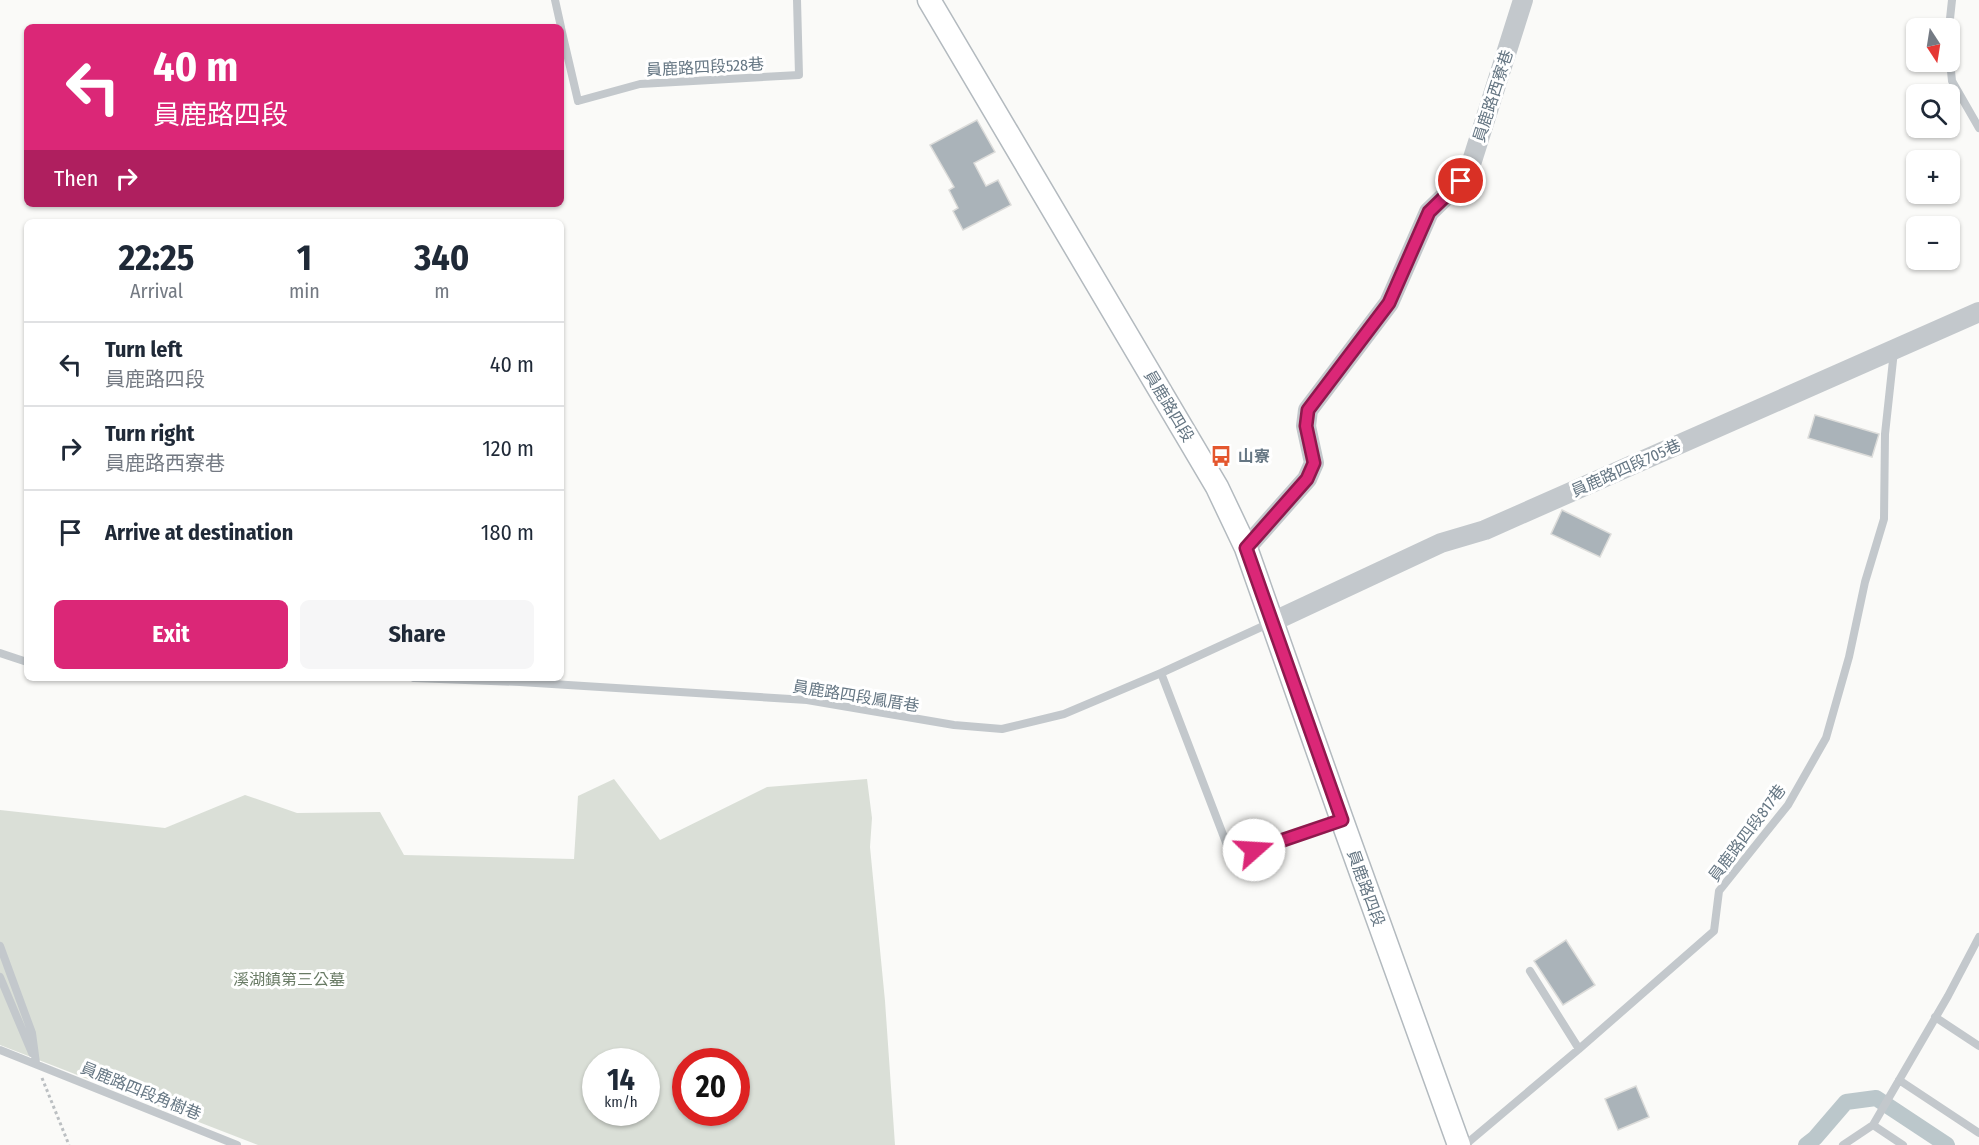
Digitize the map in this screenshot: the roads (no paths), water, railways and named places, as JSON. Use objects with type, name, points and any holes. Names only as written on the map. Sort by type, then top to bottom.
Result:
[{"type":"main road","name":"員鹿路四段","points":[[929,0],[1217,487],[1246,548],[1459,1145]]},
{"type":"street","name":"員鹿路西寮巷","points":[[1246,548],[1307,479],[1314,463],[1306,426],[1308,410],[1389,303],[1429,212],[1461,181],[1473,161],[1523,0]]},
{"type":"street","name":"員鹿路四段705巷","points":[[1272,622],[1441,543],[1485,530],[1979,312]]},
{"type":"lane","name":"員鹿路四段528巷","points":[[555,0],[560,24]]},
{"type":"lane","name":"員鹿路四段528巷","points":[[564,41],[578,101],[640,84],[799,75],[797,0]]},
{"type":"lane","points":[[1950,18],[1952,0]]},
{"type":"lane","points":[[1951,72],[1952,81],[1979,128]]},
{"type":"lane","name":"員鹿路四段817巷","points":[[1579,1049],[1714,931],[1719,891],[1788,805],[1826,738],[1850,657],[1865,582],[1884,519],[1885,434],[1894,351]]},
{"type":"lane","name":"員鹿路四段鳳厝巷","points":[[494,681],[807,700],[954,725],[1002,729],[1064,714],[1161,674],[1272,622]]},
{"type":"lane","points":[[0,653],[24,661]]},
{"type":"lane","points":[[1161,674],[1232,858],[1342,820]]},
{"type":"lane","points":[[1843,1145],[1873,1125],[1979,937]]},
{"type":"lane","points":[[0,946],[32,1033],[36,1063]]},
{"type":"lane","points":[[1465,1145],[1579,1049],[1530,971]]},
{"type":"lane","points":[[0,977],[36,1063]]},
{"type":"lane","points":[[1935,1017],[1979,1046]]},
{"type":"lane","name":"員鹿路四段角樹巷","points":[[0,1050],[237,1145]]},
{"type":"lane","points":[[1899,1080],[1979,1133]]},
{"type":"lane","points":[[1873,1125],[1903,1145]]},
{"type":"waterway","points":[[1806,1145],[1815,1138],[1846,1102],[1876,1098],[1947,1145]]},
{"type":"place","name":"山寮","points":[[1221,456]]},
{"type":"park label","name":"溪湖鎮第三公墓","points":[[289,979]]}]
